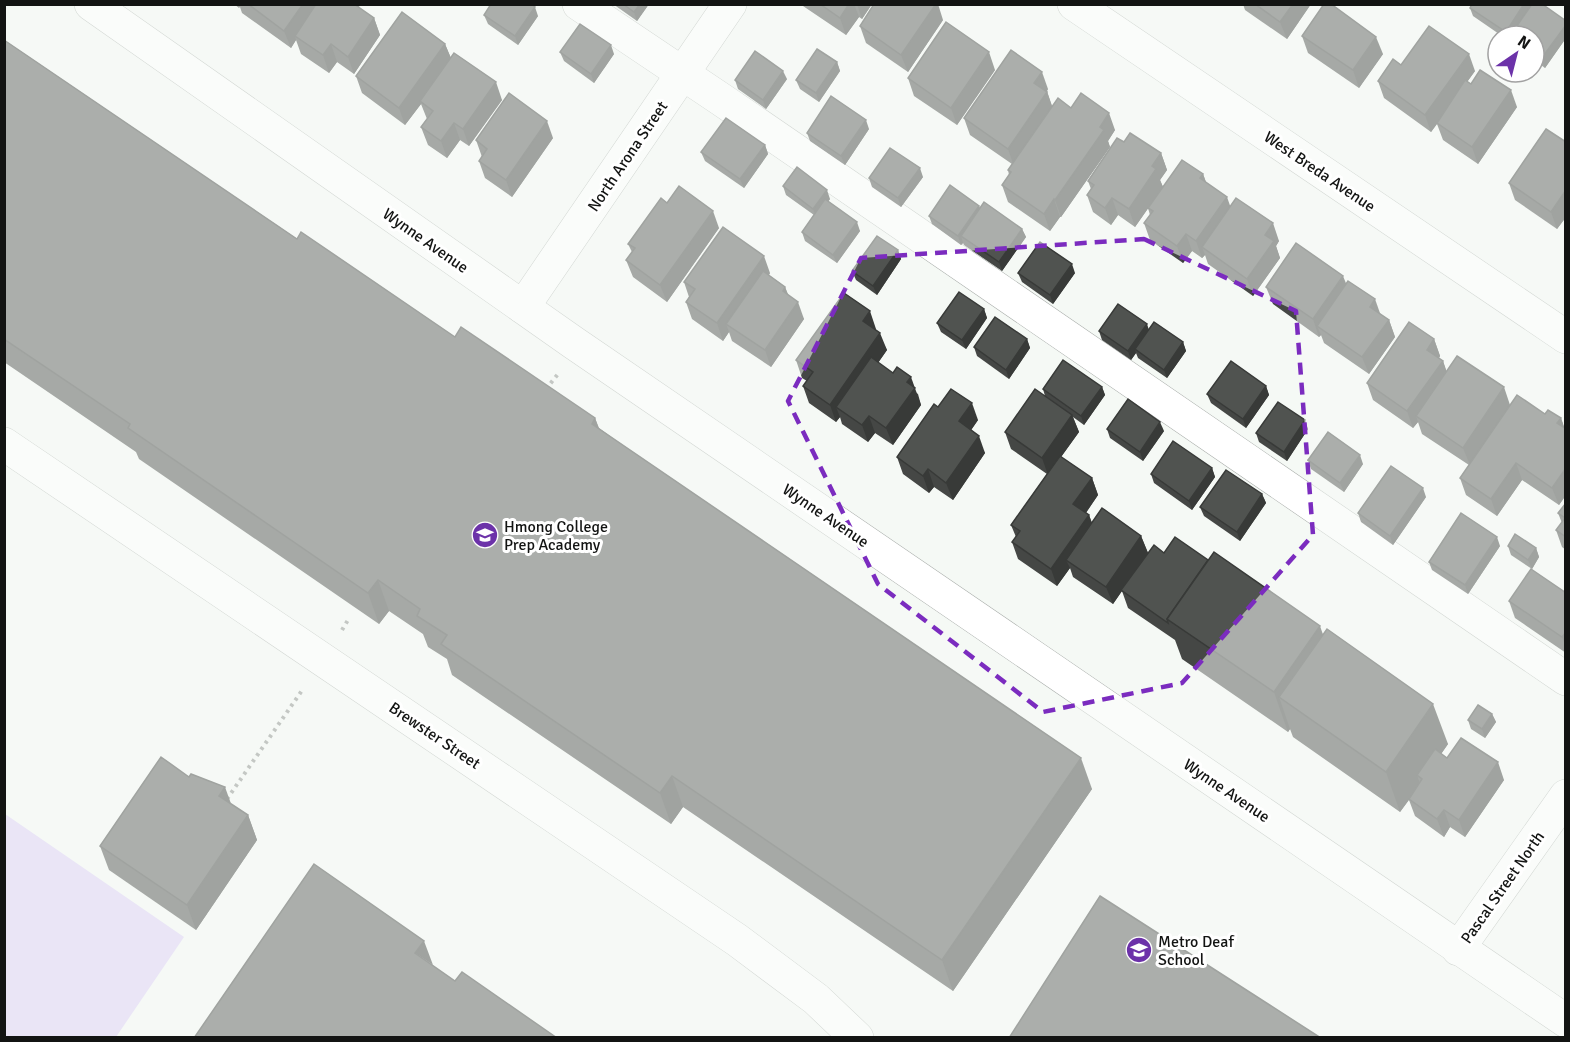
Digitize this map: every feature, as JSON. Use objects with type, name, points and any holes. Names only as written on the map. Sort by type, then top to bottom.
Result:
[{"type":"street","name":"Wynne Avenue","points":[[91,4],[523,307],[1566,1021]]},
{"type":"street","points":[[579,4],[1566,679]]},
{"type":"street","name":"North Arona Street","points":[[523,307],[730,4]]},
{"type":"street","name":"West Breda Avenue","points":[[1074,4],[1566,337]]},
{"type":"street","name":"Brewster Street","points":[[4,444],[745,945],[816,999],[857,1038]]},
{"type":"street","name":"Pascal Street North","points":[[1458,949],[1566,796]]},
{"type":"path","points":[[543,393],[563,367]]},
{"type":"path","points":[[225,802],[292,705]]},
{"type":"highlighted area","points":[[1144,239],[1296,311],[1313,535],[1182,683],[1043,712],[878,584],[788,401],[861,258]]},
{"type":"shaded area","points":[[5,814],[184,937],[116,1037],[5,1037]]},
{"type":"building","points":[[248,4],[303,4],[284,31]]},
{"type":"building","points":[[316,4],[354,4],[374,18],[348,57],[331,44],[323,55],[295,36]]},
{"type":"building","points":[[491,4],[531,4],[535,7],[515,36],[484,15]]},
{"type":"building","points":[[623,4],[640,4],[634,12]]},
{"type":"building","points":[[820,4],[849,4],[840,18]]},
{"type":"building","points":[[874,4],[936,4],[901,55],[860,26]]},
{"type":"building","points":[[1255,4],[1293,4],[1280,22]]},
{"type":"building","points":[[1324,4],[1331,4],[1376,37],[1353,70],[1302,36]]},
{"type":"building","points":[[1472,4],[1524,4],[1511,24],[1494,24],[1470,8]]},
{"type":"building","points":[[1532,4],[1542,4],[1566,21],[1566,25],[1546,52],[1546,24],[1518,24]]},
{"type":"building","points":[[402,12],[445,44],[399,108],[356,76]]},
{"type":"building","points":[[946,22],[989,52],[951,108],[908,78]]},
{"type":"building","points":[[580,24],[611,45],[591,74],[560,52]]},
{"type":"building","points":[[1429,26],[1469,54],[1425,115],[1378,81],[1393,59],[1401,65]]},
{"type":"building","name":"Hmong College Prep Academy","points":[[4,40],[297,239],[301,232],[455,337],[461,327],[595,418],[592,424],[1081,758],[942,960],[672,776],[660,793],[441,644],[447,635],[417,616],[420,609],[378,580],[368,593],[128,428],[130,424],[4,339]]},
{"type":"building","points":[[817,49],[837,62],[816,93],[796,80]]},
{"type":"building","points":[[1011,50],[1042,72],[1034,83],[1047,92],[1008,149],[964,118]]},
{"type":"building","points":[[755,51],[783,71],[763,100],[735,80]]},
{"type":"building","points":[[454,53],[496,82],[463,129],[454,123],[441,141],[421,127],[433,111],[420,101]]},
{"type":"building","points":[[1480,70],[1486,74],[1486,84],[1502,84],[1511,90],[1472,147],[1437,123],[1465,80],[1471,84]]},
{"type":"building","points":[[509,93],[547,121],[506,180],[479,161],[487,149],[476,140]]},
{"type":"building","points":[[1081,93],[1109,113],[1100,127],[1104,130],[1044,214],[1002,185],[1011,172],[1008,170],[1058,98],[1071,108]]},
{"type":"building","points":[[831,96],[866,120],[841,156],[807,133]]},
{"type":"building","points":[[726,118],[765,145],[740,179],[701,152]]},
{"type":"building","points":[[1546,129],[1566,142],[1566,190],[1551,212],[1509,183]]},
{"type":"building","points":[[1130,133],[1161,153],[1152,166],[1156,169],[1129,209],[1112,198],[1105,208],[1087,195],[1094,185],[1088,181],[1117,138],[1124,142]]},
{"type":"building","points":[[890,148],[920,168],[898,198],[869,178]]},
{"type":"building","points":[[1182,160],[1203,174],[1200,178],[1227,197],[1196,241],[1186,234],[1177,246],[1144,223],[1153,211],[1148,208]]},
{"type":"building","points":[[797,167],[827,190],[813,209],[783,186]]},
{"type":"building","points":[[950,185],[979,206],[958,236],[929,216]]},
{"type":"building","points":[[679,186],[713,211],[660,285],[626,260],[635,248],[628,244],[661,198],[667,203]]},
{"type":"building","points":[[1236,198],[1273,223],[1265,235],[1274,241],[1247,279],[1202,247]]},
{"type":"building","points":[[825,199],[857,222],[833,255],[802,232]]},
{"type":"building","points":[[984,202],[1022,229],[999,262],[961,236]]},
{"type":"building","points":[[723,227],[764,256],[717,323],[686,302],[695,289],[684,282]]},
{"type":"building","points":[[877,236],[898,250],[873,286],[852,271]]},
{"type":"building","points":[[1040,242],[1072,264],[1050,295],[1018,273]]},
{"type":"building","points":[[1296,243],[1343,276],[1313,319],[1266,287]]},
{"type":"building","points":[[763,271],[785,287],[783,291],[798,302],[765,350],[726,324]]},
{"type":"building","points":[[1348,281],[1375,299],[1370,307],[1389,320],[1362,357],[1317,326]]},
{"type":"building","points":[[959,292],[984,309],[962,340],[937,323]]},
{"type":"building","points":[[844,293],[870,311],[863,321],[880,333],[830,405],[803,386],[813,372],[796,360]]},
{"type":"building","points":[[1118,304],[1147,324],[1128,351],[1099,331]]},
{"type":"building","points":[[995,317],[1027,339],[1006,370],[974,347]]},
{"type":"building","points":[[1154,322],[1183,342],[1164,370],[1135,349]]},
{"type":"building","points":[[1409,322],[1434,339],[1427,350],[1443,361],[1407,411],[1367,383]]},
{"type":"building","points":[[1457,356],[1504,387],[1463,448],[1416,416]]},
{"type":"building","points":[[871,357],[893,373],[897,367],[911,377],[907,382],[915,388],[886,428],[869,416],[862,425],[836,407]]},
{"type":"building","points":[[1063,360],[1102,387],[1081,416],[1043,389]]},
{"type":"building","points":[[1231,361],[1266,386],[1243,419],[1207,394]]},
{"type":"building","points":[[951,389],[972,403],[959,421],[979,436],[946,483],[928,469],[923,476],[897,457],[934,404],[938,407]]},
{"type":"building","points":[[1035,389],[1072,415],[1042,458],[1005,432]]},
{"type":"building","points":[[1517,395],[1545,414],[1548,410],[1561,418],[1557,423],[1566,429],[1566,468],[1552,488],[1516,463],[1491,499],[1460,478]]},
{"type":"building","points":[[1128,399],[1160,422],[1140,452],[1107,429]]},
{"type":"building","points":[[1278,402],[1305,420],[1284,452],[1256,433]]},
{"type":"building","points":[[1328,432],[1360,455],[1340,483],[1308,460]]},
{"type":"building","points":[[1173,441],[1212,468],[1189,501],[1151,474]]},
{"type":"building","points":[[1060,456],[1092,478],[1073,504],[1089,515],[1051,569],[1012,542],[1020,531],[1011,525]]},
{"type":"building","points":[[1391,466],[1423,488],[1390,536],[1358,513]]},
{"type":"building","points":[[1226,470],[1262,494],[1237,532],[1200,507]]},
{"type":"building","points":[[1566,503],[1566,537],[1556,530],[1565,518],[1558,513]]},
{"type":"building","points":[[1102,508],[1141,536],[1106,587],[1066,560]]},
{"type":"building","points":[[1461,513],[1497,537],[1465,585],[1429,562]]},
{"type":"building","points":[[1515,534],[1536,548],[1528,560],[1508,546]]},
{"type":"building","points":[[1175,537],[1208,560],[1167,619],[1168,623],[1121,590],[1154,545],[1164,553]]},
{"type":"building","points":[[1214,552],[1320,626],[1274,692],[1167,619]]},
{"type":"building","points":[[1531,569],[1566,593],[1566,632],[1562,637],[1509,601]]},
{"type":"building","points":[[1327,629],[1433,704],[1386,772],[1279,697]]},
{"type":"building","points":[[1478,705],[1492,714],[1482,729],[1468,720]]},
{"type":"building","points":[[1461,738],[1498,762],[1459,820],[1444,810],[1437,819],[1409,799],[1422,779],[1417,775],[1435,749],[1447,758]]},
{"type":"building","points":[[161,757],[189,777],[191,774],[225,787],[219,796],[248,815],[187,905],[100,846]]},
{"type":"building","points":[[314,864],[424,941],[415,953],[455,981],[462,972],[557,1038],[194,1038]]},
{"type":"building","name":"Metro Deaf School","points":[[1100,896],[1321,1038],[1009,1038]]},
{"type":"place","name":"Hmong College Prep Academy","points":[[485,535]]},
{"type":"place","name":"Metro Deaf School","points":[[1139,950]]}]
